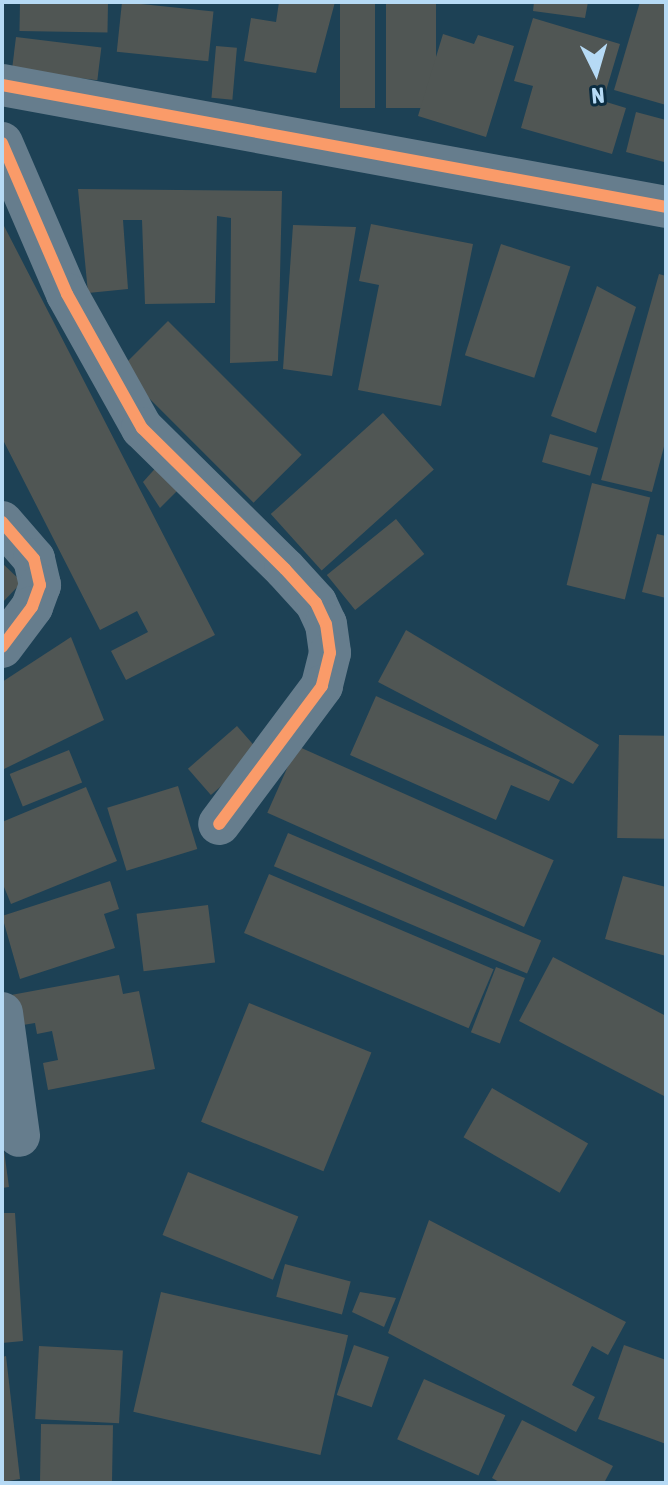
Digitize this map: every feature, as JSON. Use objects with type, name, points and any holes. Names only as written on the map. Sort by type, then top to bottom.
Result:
[{"type":"street","points":[[2,85],[666,207]]},
{"type":"street","points":[[2,143],[67,294],[142,428],[285,569],[316,603],[326,624],[330,653],[322,686],[219,824]]},
{"type":"street","points":[[2,522],[34,559],[40,585],[32,607],[2,647]]},
{"type":"street","points":[[2,1013],[19,1136]]},
{"type":"building","points":[[20,2],[108,4],[107,33],[19,31]]},
{"type":"building","points":[[122,2],[213,12],[208,61],[117,52]]},
{"type":"building","points":[[279,2],[335,2],[316,73],[244,61],[251,18],[276,22]]},
{"type":"building","points":[[340,2],[375,2],[375,108],[340,108]]},
{"type":"building","points":[[386,2],[436,2],[436,108],[386,108]]},
{"type":"building","points":[[534,2],[588,2],[585,18],[533,11]]},
{"type":"building","points":[[640,2],[666,2],[666,105],[614,90]]},
{"type":"building","points":[[533,18],[620,44],[603,101],[626,108],[612,154],[521,128],[533,86],[514,81]]},
{"type":"building","points":[[443,34],[474,44],[478,35],[514,46],[486,137],[418,116]]},
{"type":"building","points":[[16,37],[101,47],[97,80],[12,70]]},
{"type":"building","points":[[216,46],[237,48],[232,100],[211,98]]},
{"type":"building","points":[[636,112],[666,120],[664,162],[626,152]]},
{"type":"building","points":[[78,189],[282,191],[278,361],[230,363],[231,218],[217,216],[215,303],[145,304],[142,220],[123,220],[128,289],[88,293]]},
{"type":"building","points":[[2,222],[215,635],[126,680],[111,651],[148,632],[137,611],[100,630],[2,438]]},
{"type":"building","points":[[371,224],[473,244],[441,406],[358,390],[379,285],[359,281]]},
{"type":"building","points":[[293,225],[356,227],[332,376],[283,369]]},
{"type":"building","points":[[501,244],[570,267],[534,378],[465,355]]},
{"type":"building","points":[[659,274],[666,276],[666,439],[652,492],[601,480]]},
{"type":"building","points":[[597,286],[636,307],[596,433],[551,416]]},
{"type":"building","points":[[168,321],[302,455],[254,503],[120,369]]},
{"type":"building","points":[[383,413],[434,469],[322,571],[271,514]]},
{"type":"building","points":[[550,434],[598,448],[590,476],[542,462]]},
{"type":"building","points":[[161,462],[180,488],[160,508],[143,482]]},
{"type":"building","points":[[592,483],[650,498],[625,599],[567,585]]},
{"type":"building","points":[[396,519],[424,554],[355,610],[327,575]]},
{"type":"building","points":[[657,534],[666,536],[666,598],[642,592]]},
{"type":"building","points":[[2,563],[22,582],[2,603]]},
{"type":"building","points":[[406,630],[599,745],[573,784],[378,682]]},
{"type":"building","points":[[71,637],[104,720],[2,770],[2,682]]},
{"type":"building","points":[[376,696],[560,780],[549,801],[511,785],[496,820],[350,755]]},
{"type":"building","points":[[237,726],[260,752],[211,795],[188,769]]},
{"type":"building","points":[[619,735],[666,736],[664,839],[617,838]]},
{"type":"building","points":[[297,746],[554,860],[524,927],[267,813]]},
{"type":"building","points":[[69,750],[82,782],[23,806],[10,774]]},
{"type":"building","points":[[178,786],[197,849],[127,871],[107,808]]},
{"type":"building","points":[[86,787],[117,861],[11,904],[2,882],[2,822]]},
{"type":"building","points":[[288,833],[541,940],[527,974],[274,866]]},
{"type":"building","points":[[269,874],[494,969],[469,1028],[244,933]]},
{"type":"building","points":[[623,876],[666,887],[666,956],[605,939]]},
{"type":"building","points":[[110,881],[119,909],[104,914],[115,948],[20,979],[2,916]]},
{"type":"building","points":[[208,905],[215,963],[144,971],[137,914]]},
{"type":"building","points":[[553,957],[666,1016],[666,1097],[519,1021]]},
{"type":"building","points":[[496,967],[525,978],[500,1043],[471,1032]]},
{"type":"building","points":[[119,975],[123,994],[139,991],[155,1069],[48,1090],[43,1063],[58,1060],[52,1031],[37,1034],[35,1023],[17,1026],[11,995]]},
{"type":"building","points":[[249,1003],[371,1052],[323,1171],[201,1122]]},
{"type":"building","points":[[492,1088],[588,1144],[560,1193],[464,1137]]},
{"type":"building","points":[[2,1136],[9,1187],[2,1188]]},
{"type":"building","points":[[188,1172],[298,1217],[273,1280],[163,1235]]},
{"type":"building","points":[[2,1213],[15,1213],[23,1341],[2,1343]]},
{"type":"building","points":[[429,1220],[626,1322],[608,1355],[592,1346],[572,1385],[595,1397],[576,1432],[388,1333]]},
{"type":"building","points":[[285,1264],[351,1282],[342,1314],[276,1297]]},
{"type":"building","points":[[161,1292],[348,1335],[320,1455],[133,1412]]},
{"type":"building","points":[[360,1292],[396,1298],[384,1327],[352,1312]]},
{"type":"building","points":[[354,1345],[389,1357],[372,1407],[337,1395]]},
{"type":"building","points":[[624,1345],[666,1360],[666,1444],[598,1419]]},
{"type":"building","points":[[39,1346],[123,1350],[119,1423],[35,1419]]},
{"type":"building","points":[[6,1356],[20,1479],[2,1482],[2,1357]]},
{"type":"building","points":[[424,1379],[505,1415],[478,1475],[397,1439]]},
{"type":"building","points":[[522,1420],[613,1466],[604,1483],[501,1483],[492,1478]]},
{"type":"building","points":[[41,1424],[113,1425],[112,1483],[40,1483]]},
{"type":"cycle path","points":[[2,85],[666,207]]},
{"type":"cycle path","points":[[2,143],[67,294],[142,428],[285,569],[316,603],[326,624],[330,653],[322,686],[219,824]]},
{"type":"cycle path","points":[[2,522],[34,559],[40,585],[32,607],[2,647]]}]
